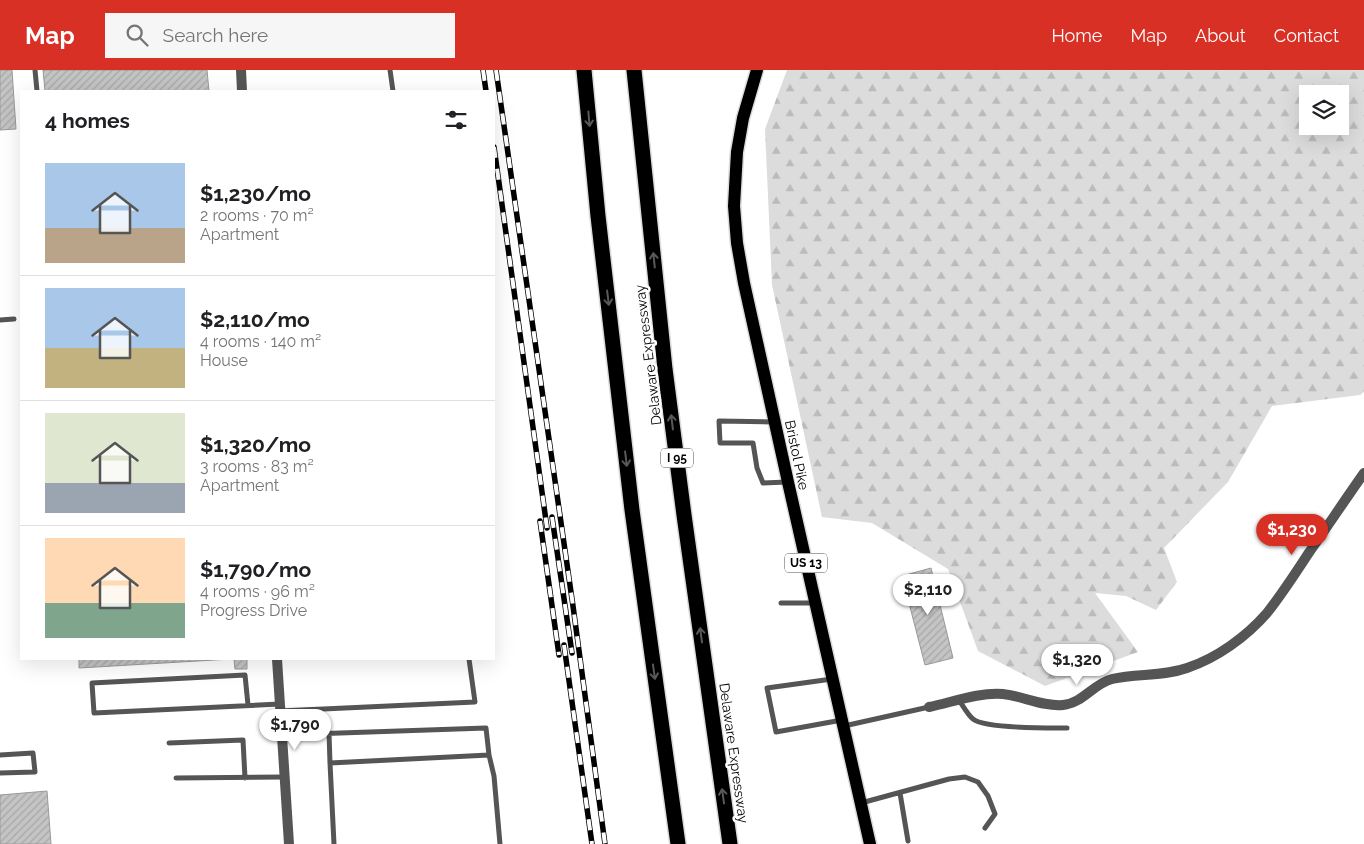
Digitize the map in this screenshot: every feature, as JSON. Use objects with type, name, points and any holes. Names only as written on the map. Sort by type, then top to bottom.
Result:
[{"type":"highway","points":[[584,70],[598,216],[632,510],[678,844]]},
{"type":"highway","name":"Delaware Expressway","points":[[634,70],[665,369],[730,844]]},
{"type":"main road","name":"Bristol Pike","points":[[757,70],[745,109],[737,152],[734,186],[735,225],[744,283],[870,844]]},
{"type":"street","points":[[241,70],[242,90]]},
{"type":"street","points":[[929,707],[982,695],[1002,694],[1052,705],[1069,704],[1113,679],[1174,672],[1197,665],[1237,640],[1265,614],[1364,473]]},
{"type":"street","points":[[277,660],[289,844]]},
{"type":"lane","points":[[35,70],[37,90]]},
{"type":"lane","points":[[390,70],[393,90]]},
{"type":"lane","points":[[0,320],[14,319]]},
{"type":"lane","points":[[775,422],[719,421],[720,443],[753,443],[757,468],[762,483],[788,482]]},
{"type":"lane","points":[[781,603],[815,603]]},
{"type":"lane","points":[[248,705],[245,675],[92,682],[94,713],[248,705],[280,707],[475,702],[469,660]]},
{"type":"lane","points":[[832,679],[767,688],[776,732],[842,723],[929,707]]},
{"type":"lane","points":[[959,700],[973,719],[981,724],[1028,728],[1067,728]]},
{"type":"lane","points":[[282,734],[486,728],[494,776],[500,844]]},
{"type":"lane","points":[[329,733],[334,844]]},
{"type":"lane","points":[[169,743],[243,740],[245,778]]},
{"type":"lane","points":[[0,755],[33,753],[34,772],[0,774]]},
{"type":"lane","points":[[330,764],[489,754]]},
{"type":"lane","points":[[176,778],[285,777]]},
{"type":"lane","points":[[860,804],[949,779],[965,777],[978,782],[988,796],[995,814],[985,828]]},
{"type":"lane","points":[[900,793],[908,842]]},
{"type":"green space","points":[[787,70],[1364,70],[1364,392],[1360,395],[1272,406],[1228,482],[1164,548],[1177,582],[1156,610],[1126,596],[1095,593],[1138,652],[1045,686],[978,651],[948,569],[872,523],[822,517],[772,285],[765,129]]},
{"type":"building","points":[[0,70],[12,70],[16,129],[0,130]]},
{"type":"building","points":[[43,70],[207,70],[209,90],[45,90]]},
{"type":"building","points":[[931,568],[953,658],[925,665],[902,576]]},
{"type":"building","points":[[79,660],[214,660],[79,668]]},
{"type":"building","points":[[234,660],[247,660],[247,669],[235,669]]},
{"type":"building","points":[[47,791],[51,844],[0,844],[0,795]]},
{"type":"railway","points":[[483,70],[486,90]]},
{"type":"railway","points":[[496,70],[573,606],[605,844]]},
{"type":"railway","points":[[495,154],[547,528]]},
{"type":"railway","points":[[552,517],[572,653]]},
{"type":"railway","points":[[540,521],[559,655]]},
{"type":"railway","points":[[564,645],[592,844]]}]
